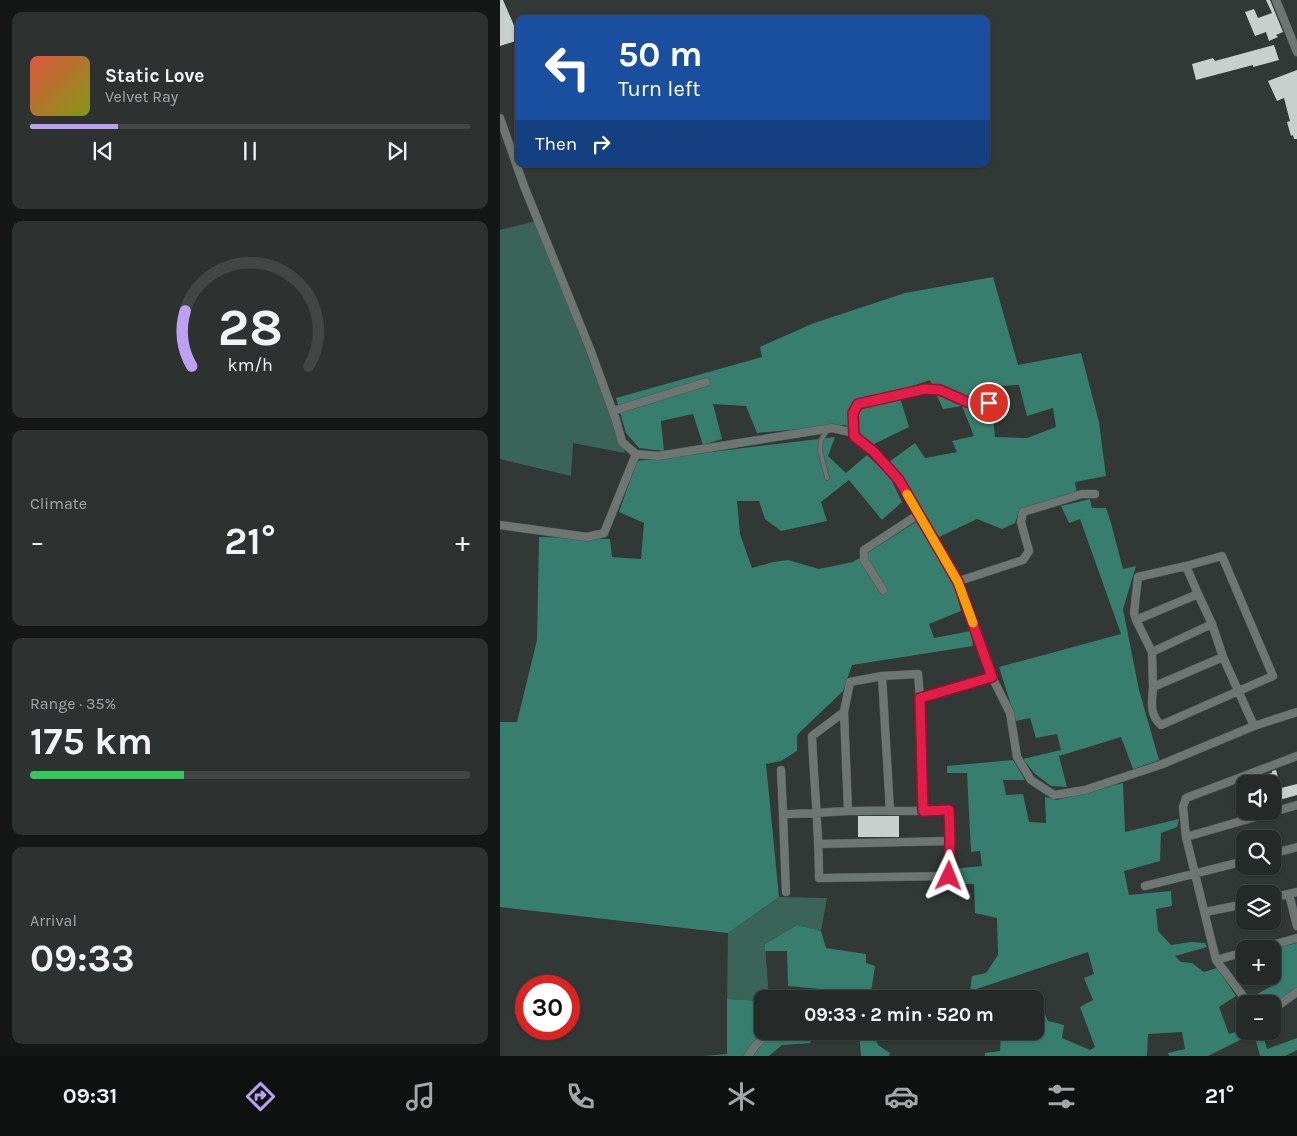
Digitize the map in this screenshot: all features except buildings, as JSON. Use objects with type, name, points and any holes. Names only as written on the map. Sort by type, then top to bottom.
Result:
[{"type":"street","points":[[1276,0],[1297,52]]},
{"type":"street","points":[[500,118],[515,160]]},
{"type":"street","points":[[517,167],[590,349],[613,411],[622,442],[636,454],[658,456],[832,428],[850,432],[874,452],[899,480],[958,582],[992,677],[1010,714],[1017,757],[1032,780],[1054,795],[1085,790],[1160,765],[1254,726],[1297,712]]},
{"type":"street","points":[[613,411],[706,382]]},
{"type":"street","points":[[854,436],[853,413],[858,404],[925,389],[940,390],[967,402],[989,403]]},
{"type":"street","points":[[500,525],[587,537],[604,533],[636,454]]},
{"type":"street","points":[[958,582],[1023,560],[1029,551],[1020,522],[1023,512],[1082,494],[1095,494]]},
{"type":"street","points":[[883,590],[864,560],[864,550],[919,514]]},
{"type":"street","points":[[1222,556],[1273,676],[1161,725],[1157,722],[1151,710],[1153,687],[1152,652],[1134,613],[1138,577],[1186,566],[1222,556]]},
{"type":"street","points":[[1186,566],[1212,624],[1223,657],[1254,726]]},
{"type":"street","points":[[1136,620],[1198,594]]},
{"type":"street","points":[[1152,652],[1212,624]]},
{"type":"street","points":[[1153,687],[1223,657]]},
{"type":"street","points":[[848,811],[844,712],[850,682],[882,676],[918,674],[923,811]]},
{"type":"street","points":[[882,676],[890,811]]},
{"type":"street","points":[[920,698],[992,677]]},
{"type":"street","points":[[783,814],[816,813],[848,811],[949,810],[949,876],[819,878],[819,844],[816,813],[812,736],[844,712]]},
{"type":"street","points":[[1242,995],[1216,960],[1186,837],[1183,807],[1186,798],[1297,756]]},
{"type":"street","points":[[781,770],[786,892]]},
{"type":"street","points":[[1186,837],[1297,805]]},
{"type":"street","points":[[819,844],[950,841]]},
{"type":"street","points":[[1281,851],[1297,847]]},
{"type":"street","points":[[1145,886],[1236,863]]},
{"type":"street","points":[[1293,893],[1297,926]]},
{"type":"street","points":[[1205,912],[1236,906]]},
{"type":"street","points":[[1281,943],[1297,938]]},
{"type":"street","points":[[1216,960],[1236,954]]},
{"type":"street","points":[[1281,1004],[1297,992]]},
{"type":"street","points":[[748,1056],[761,1040]]},
{"type":"lane","points":[[827,478],[820,450],[821,440],[828,429]]},
{"type":"green space","points":[[536,221],[625,453],[573,443],[571,476],[500,459],[500,230]]},
{"type":"green space","points":[[993,277],[1018,365],[1081,353],[1099,422],[1106,476],[1075,482],[1077,494],[1019,512],[1015,523],[1002,529],[977,519],[939,537],[908,486],[889,462],[915,443],[925,458],[957,452],[952,441],[974,436],[962,406],[943,409],[930,380],[898,391],[909,427],[872,445],[845,425],[757,433],[746,406],[713,404],[722,439],[703,445],[693,414],[661,421],[664,451],[639,448],[626,433],[616,398],[762,357],[760,347],[814,323],[905,293]],"holes":[[[1019,385],[1027,416],[1053,408],[1056,427],[1027,438],[995,437],[991,397],[1000,386]]]},
{"type":"green space","points":[[835,437],[828,456],[846,473],[867,455],[890,477],[902,502],[882,520],[849,480],[821,502],[827,521],[781,531],[765,519],[759,501],[737,501],[740,534],[752,568],[788,560],[819,569],[853,562],[916,522],[953,580],[961,611],[929,624],[934,638],[971,631],[973,646],[852,665],[843,691],[797,735],[797,751],[781,761],[766,764],[779,897],[728,933],[500,907],[500,722],[517,722],[537,640],[539,537],[610,539],[612,557],[641,559],[644,523],[619,512],[637,461]]},
{"type":"green space","points":[[1090,499],[1092,508],[1106,508],[1123,569],[1136,566],[1123,609],[1139,690],[1159,760],[1133,769],[1121,737],[1059,756],[1067,787],[1051,786],[1034,773],[1023,759],[1061,750],[1057,734],[1036,738],[1030,718],[1016,721],[999,667],[1121,634],[1080,519],[1069,523],[1061,506]]},
{"type":"green space","points":[[1013,760],[1025,780],[1003,780],[1006,795],[1023,794],[1029,822],[1046,823],[1045,797],[1057,800],[1123,783],[1125,832],[1179,819],[1177,827],[1161,833],[1160,861],[1124,871],[1129,895],[1171,891],[1172,906],[1156,909],[1158,931],[1171,945],[1191,942],[1205,943],[1207,947],[1175,956],[1181,962],[1192,963],[1204,972],[1217,968],[1236,996],[1219,1007],[1229,1034],[1236,1032],[1236,1040],[1240,1040],[1208,1056],[1169,1056],[1168,1053],[1185,1049],[1182,1032],[1148,1034],[1147,1056],[985,1056],[985,1053],[1000,1051],[1001,1040],[1044,1040],[1044,1011],[1048,1021],[1064,1025],[1062,1038],[1090,1050],[1095,1047],[1080,1007],[1093,1000],[1084,978],[1094,974],[1088,952],[970,990],[972,976],[986,973],[998,955],[997,918],[975,913],[974,884],[954,884],[954,869],[982,866],[980,851],[971,852],[967,773],[947,773],[947,766]]},
{"type":"green space","points":[[779,897],[827,898],[821,931],[797,925],[765,944],[768,990],[754,990],[754,1001],[727,999],[728,933]]},
{"type":"green space","points":[[797,925],[821,931],[826,948],[866,954],[866,963],[875,966],[871,990],[820,990],[788,986],[787,951],[765,951],[765,944]]},
{"type":"green space","points":[[1297,943],[1297,995],[1281,1005],[1281,995],[1256,995],[1273,985],[1281,985],[1281,947]]},
{"type":"green space","points":[[727,999],[754,1001],[754,1040],[812,1040],[810,1043],[782,1045],[769,1056],[704,1056],[727,1054]]},
{"type":"green space","points":[[1297,1038],[1297,1050],[1285,1056],[1260,1056],[1256,1040],[1264,1040],[1267,1049]]},
{"type":"green space","points":[[860,1040],[876,1040],[878,1045],[890,1053],[889,1056],[861,1056]]},
{"type":"slow traffic","points":[[907,494],[958,582],[973,623]]},
{"type":"route","points":[[949,876],[949,810],[923,811],[920,698],[992,677],[958,582],[899,480],[874,452],[854,436],[853,413],[858,404],[925,389],[940,390],[967,402],[989,403]]}]
